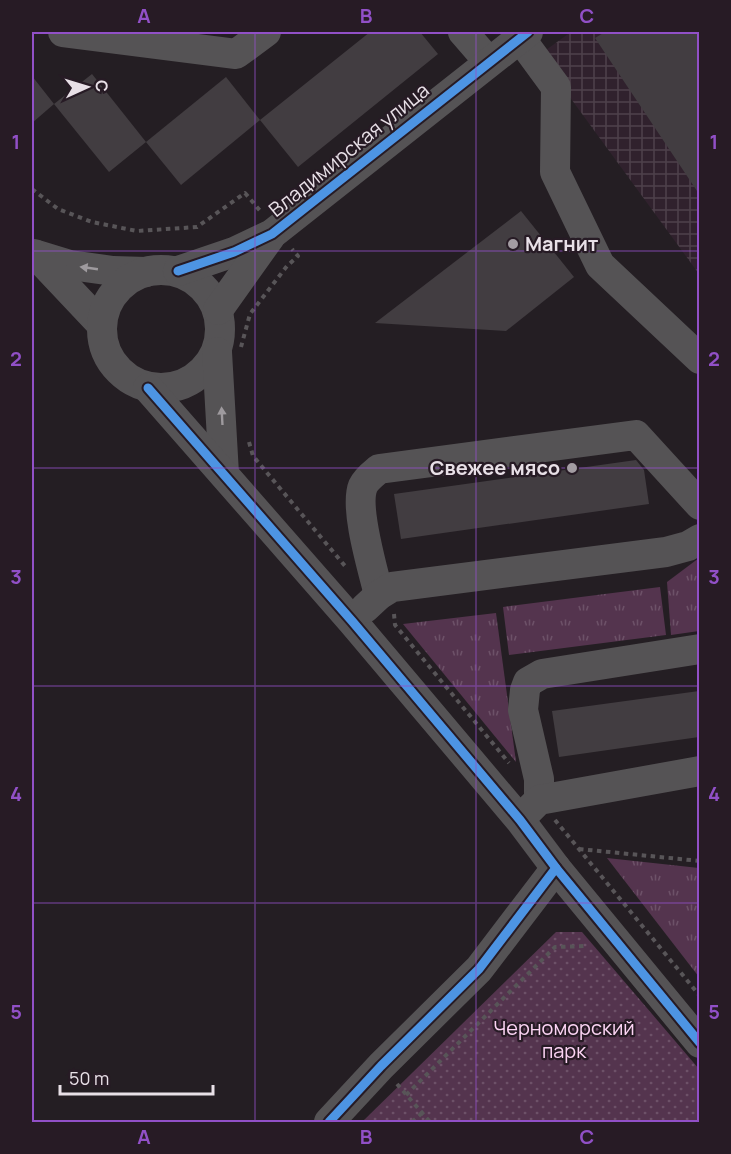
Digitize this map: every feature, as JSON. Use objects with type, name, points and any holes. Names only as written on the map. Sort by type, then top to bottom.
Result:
[{"type":"street","points":[[63,32],[236,54],[266,32]]},
{"type":"street","points":[[463,32],[489,62]]},
{"type":"street","points":[[524,35],[556,87],[555,172],[600,265],[699,359]]},
{"type":"street","name":"Владимирская улица","points":[[178,271],[234,252],[272,234],[524,35]]},
{"type":"street","name":"Владимирская улица","points":[[218,310],[272,234]]},
{"type":"street","points":[[33,252],[70,265],[112,271],[146,272]]},
{"type":"street","points":[[33,252],[102,326]]},
{"type":"street","points":[[217,352],[201,375],[176,388],[148,388],[129,380],[113,366],[104,346],[102,326],[110,298],[131,278],[162,269],[178,271],[192,278],[208,292],[218,310],[221,331],[217,352],[224,474]]},
{"type":"street","points":[[148,388],[352,621],[529,810],[556,868],[699,1043]]},
{"type":"street","points":[[379,595],[360,504],[363,487],[370,476],[379,469],[636,435],[699,505]]},
{"type":"street","points":[[352,621],[379,595],[392,587],[666,552],[688,546],[699,539]]},
{"type":"street","points":[[529,810],[539,779],[523,710],[528,682],[542,674],[699,649]]},
{"type":"street","points":[[529,810],[699,771]]},
{"type":"street","points":[[329,1122],[381,1066],[479,969],[556,868]]},
{"type":"path","points":[[556,868],[578,849],[699,861]]},
{"type":"path","points":[[406,1095],[555,947],[590,945],[627,908]]},
{"type":"path","points":[[381,1066],[430,1122]]},
{"type":"path","points":[[412,1122],[422,1113]]},
{"type":"shaded area","points":[[571,32],[699,32],[699,274],[539,55]]},
{"type":"green space","points":[[699,558],[699,631],[671,635],[667,582]]},
{"type":"green space","points":[[660,587],[666,635],[509,655],[503,607]]},
{"type":"green space","points":[[496,613],[516,762],[403,624]]},
{"type":"green space","points":[[607,858],[699,868],[699,977]]},
{"type":"green space","name":"Черноморский парк","points":[[556,932],[582,932],[699,1069],[699,1122],[362,1122]]},
{"type":"building","points":[[370,32],[420,32],[438,54],[298,167],[260,120]]},
{"type":"building","points":[[605,32],[699,32],[699,194],[595,38]]},
{"type":"building","points":[[92,74],[146,142],[109,172],[54,104]]},
{"type":"building","points":[[32,76],[54,104],[32,123]]},
{"type":"building","points":[[226,77],[260,120],[181,185],[146,142]]},
{"type":"building","name":"Магнит","points":[[521,211],[574,277],[506,331],[375,323]]},
{"type":"building","points":[[636,460],[644,470],[649,504],[401,539],[394,494]]},
{"type":"building","points":[[699,691],[699,737],[559,757],[552,711]]},
{"type":"cycle path","points":[[178,271],[234,252],[272,234],[528,32]]},
{"type":"cycle path","points":[[148,388],[352,621],[520,820],[556,868],[700,1043]]},
{"type":"cycle path","points":[[329,1122],[381,1066],[479,969],[556,868]]},
{"type":"place","name":"Магнит","points":[[513,244]]},
{"type":"place","name":"Свежее мясо","points":[[572,468]]}]
